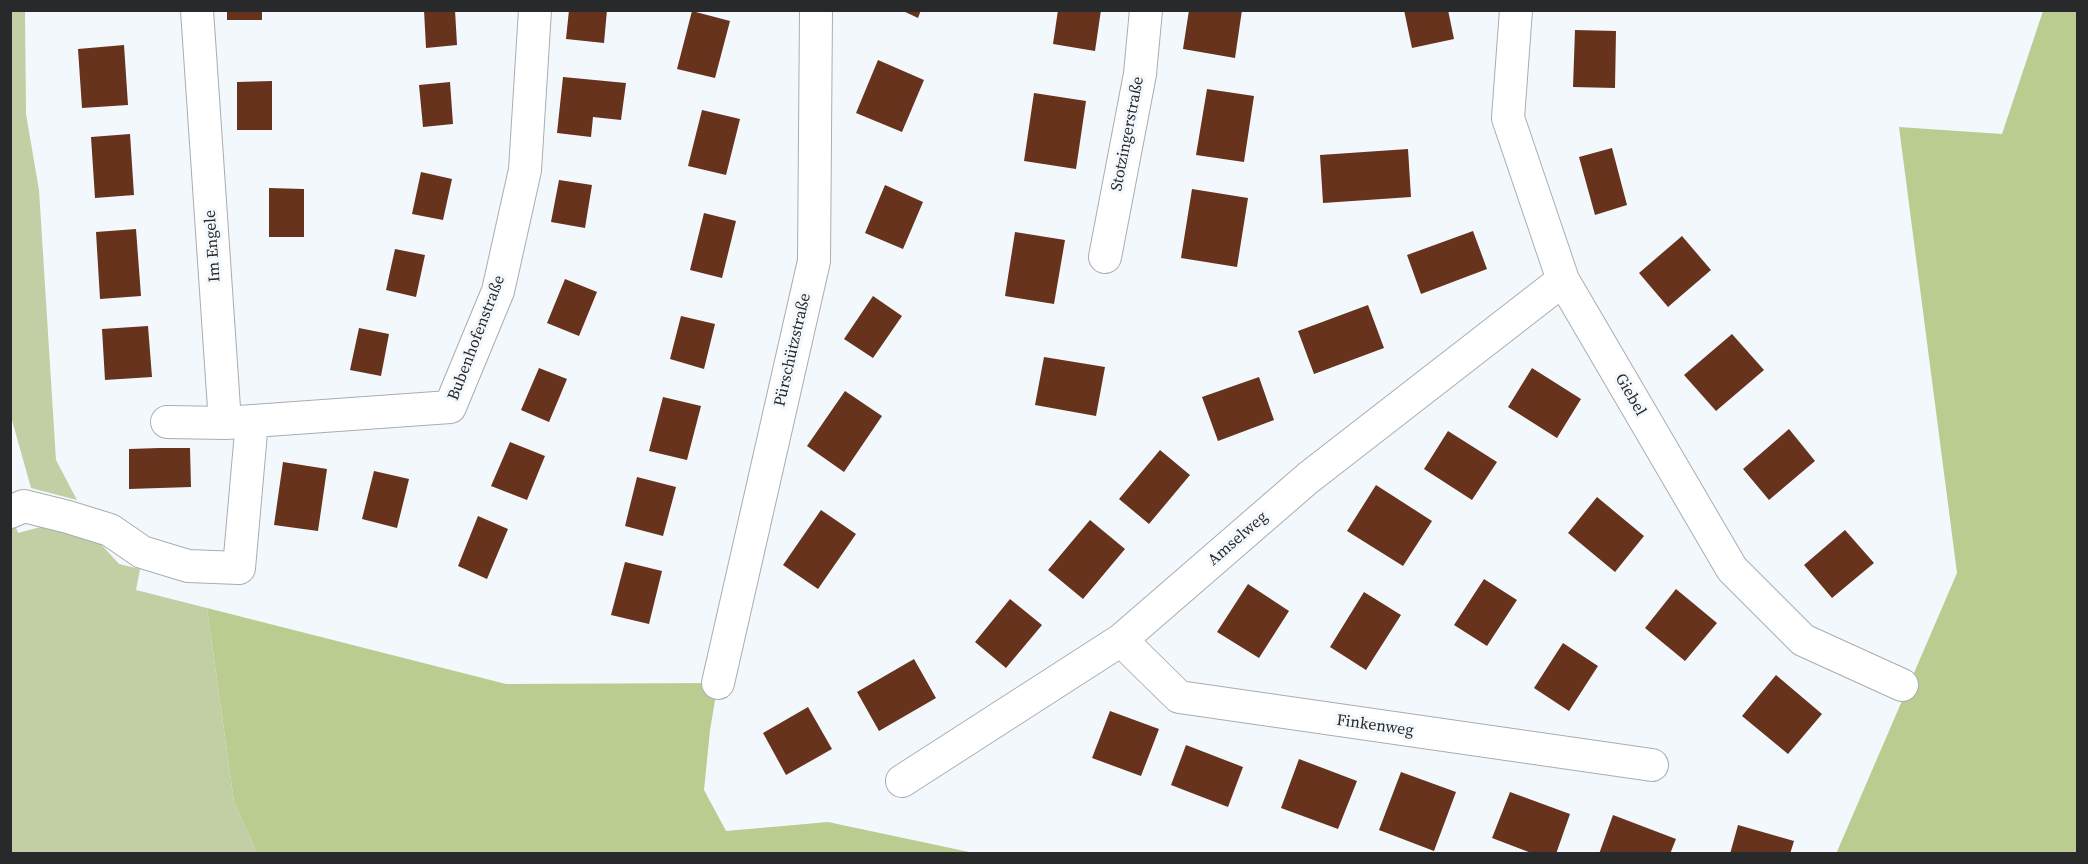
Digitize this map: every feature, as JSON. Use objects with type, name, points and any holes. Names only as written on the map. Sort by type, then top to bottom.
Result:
[{"type":"street","name":"Im Engele","points":[[10,512],[24,506],[68,516],[110,530],[142,552],[188,566],[238,568],[239,422],[197,10]]},
{"type":"street","name":"Bubenhofenstraße","points":[[239,422],[450,407],[498,291],[525,170],[535,10]]},
{"type":"street","name":"Pürschützstraße","points":[[718,683],[813,261],[816,10]]},
{"type":"street","name":"Stotzingerstraße","points":[[1105,257],[1140,74],[1146,10]]},
{"type":"street","name":"Giebel","points":[[1516,10],[1508,118],[1563,280],[1732,569],[1803,640],[1902,685]]},
{"type":"street","name":"Amselweg","points":[[902,781],[1121,640],[1308,478],[1563,280]]},
{"type":"street","points":[[167,422],[239,422]]},
{"type":"street","name":"Finkenweg","points":[[1121,640],[1179,697],[1652,765]]},
{"type":"green space","points":[[10,11],[25,11],[26,114],[39,190],[56,460],[77,500],[31,488],[10,413]]},
{"type":"green space","points":[[2043,11],[2077,11],[2077,853],[1836,854],[1957,573],[1899,127],[2002,134]]},
{"type":"green space","points":[[10,511],[18,533],[48,525],[99,542],[119,564],[140,569],[136,590],[207,608],[234,802],[257,853],[11,853]]},
{"type":"green space","points":[[207,608],[506,684],[718,683],[710,730],[704,790],[726,831],[828,822],[974,853],[257,853],[234,802]]},
{"type":"building","points":[[227,10],[262,10],[262,20],[227,20]]},
{"type":"building","points":[[424,10],[455,10],[457,45],[426,48]]},
{"type":"building","points":[[569,10],[607,10],[604,43],[566,39]]},
{"type":"building","points":[[901,10],[921,10],[918,18]]},
{"type":"building","points":[[1058,10],[1101,10],[1095,51],[1053,44]]},
{"type":"building","points":[[1189,10],[1242,10],[1235,58],[1183,49]]},
{"type":"building","points":[[1404,10],[1448,10],[1454,39],[1412,48]]},
{"type":"building","points":[[692,11],[730,21],[715,78],[677,69]]},
{"type":"building","points":[[1575,30],[1616,31],[1615,88],[1573,87]]},
{"type":"building","points":[[124,45],[128,105],[82,108],[78,49]]},
{"type":"building","points":[[878,60],[924,80],[902,132],[856,113]]},
{"type":"building","points":[[563,77],[626,83],[621,120],[593,117],[591,137],[557,133]]},
{"type":"building","points":[[272,81],[272,130],[237,130],[237,82]]},
{"type":"building","points":[[450,82],[453,124],[423,127],[419,85]]},
{"type":"building","points":[[1207,89],[1254,96],[1244,162],[1196,155]]},
{"type":"building","points":[[1034,93],[1086,101],[1076,169],[1024,161]]},
{"type":"building","points":[[702,110],[740,119],[726,175],[688,166]]},
{"type":"building","points":[[130,134],[134,195],[95,198],[91,137]]},
{"type":"building","points":[[1612,148],[1627,205],[1595,215],[1579,157]]},
{"type":"building","points":[[1408,149],[1411,197],[1323,203],[1320,155]]},
{"type":"building","points":[[421,172],[452,179],[443,220],[412,214]]},
{"type":"building","points":[[559,180],[592,185],[585,228],[551,222]]},
{"type":"building","points":[[885,185],[923,202],[903,249],[865,233]]},
{"type":"building","points":[[269,188],[304,189],[304,237],[269,237]]},
{"type":"building","points":[[1192,189],[1248,198],[1237,267],[1181,258]]},
{"type":"building","points":[[704,213],[736,221],[722,278],[690,270]]},
{"type":"building","points":[[136,229],[141,296],[100,299],[96,232]]},
{"type":"building","points":[[1473,231],[1487,269],[1421,294],[1407,255]]},
{"type":"building","points":[[1015,232],[1065,240],[1054,304],[1005,296]]},
{"type":"building","points":[[1682,236],[1711,270],[1668,307],[1639,273]]},
{"type":"building","points":[[395,249],[425,255],[416,297],[386,290]]},
{"type":"building","points":[[565,279],[597,292],[579,336],[547,323]]},
{"type":"building","points":[[873,296],[902,316],[873,358],[844,339]]},
{"type":"building","points":[[1368,305],[1384,348],[1314,374],[1298,331]]},
{"type":"building","points":[[681,316],[715,324],[704,369],[670,359]]},
{"type":"building","points":[[148,326],[152,377],[105,380],[102,329]]},
{"type":"building","points":[[359,328],[389,334],[381,376],[350,370]]},
{"type":"building","points":[[1732,334],[1764,370],[1716,411],[1684,375]]},
{"type":"building","points":[[1044,357],[1105,367],[1096,416],[1035,405]]},
{"type":"building","points":[[539,368],[567,379],[549,422],[521,410]]},
{"type":"building","points":[[1532,368],[1581,399],[1557,438],[1508,407]]},
{"type":"building","points":[[1259,377],[1274,420],[1218,441],[1202,397]]},
{"type":"building","points":[[845,391],[882,416],[844,472],[807,446]]},
{"type":"building","points":[[663,397],[701,406],[687,460],[649,451]]},
{"type":"building","points":[[1789,429],[1815,461],[1769,500],[1743,469]]},
{"type":"building","points":[[1448,431],[1497,462],[1472,500],[1424,469]]},
{"type":"building","points":[[510,442],[545,456],[527,500],[491,486]]},
{"type":"building","points":[[190,448],[191,487],[129,489],[129,449]]},
{"type":"building","points":[[1160,450],[1190,475],[1149,524],[1119,499]]},
{"type":"building","points":[[283,462],[327,469],[318,531],[274,525]]},
{"type":"building","points":[[374,471],[409,479],[397,528],[362,519]]},
{"type":"building","points":[[637,477],[676,487],[663,536],[625,526]]},
{"type":"building","points":[[1376,485],[1432,521],[1403,566],[1347,531]]},
{"type":"building","points":[[1597,497],[1644,536],[1615,572],[1568,533]]},
{"type":"building","points":[[821,510],[856,534],[818,589],[783,565]]},
{"type":"building","points":[[478,516],[508,529],[487,579],[458,566]]},
{"type":"building","points":[[1090,520],[1125,549],[1083,599],[1048,570]]},
{"type":"building","points":[[1845,530],[1874,563],[1832,598],[1804,565]]},
{"type":"building","points":[[625,562],[662,571],[649,624],[611,615]]},
{"type":"building","points":[[1484,579],[1517,600],[1487,646],[1454,625]]},
{"type":"building","points":[[1248,584],[1289,611],[1259,658],[1217,632]]},
{"type":"building","points":[[1676,589],[1717,623],[1685,661],[1645,628]]},
{"type":"building","points":[[1364,592],[1401,615],[1366,670],[1330,647]]},
{"type":"building","points":[[1010,599],[1042,625],[1006,668],[975,642]]},
{"type":"building","points":[[1563,643],[1598,666],[1569,711],[1534,688]]},
{"type":"building","points":[[914,659],[936,698],[879,731],[857,692]]},
{"type":"building","points":[[1776,675],[1822,714],[1788,754],[1742,716]]},
{"type":"building","points":[[808,707],[832,749],[786,775],[763,733]]},
{"type":"building","points":[[1110,711],[1159,729],[1141,776],[1092,758]]},
{"type":"building","points":[[1186,745],[1243,767],[1228,807],[1171,785]]},
{"type":"building","points":[[1299,759],[1357,781],[1338,829],[1281,808]]},
{"type":"building","points":[[1401,772],[1456,792],[1434,851],[1379,830]]},
{"type":"building","points":[[1510,792],[1570,814],[1556,854],[1534,854],[1492,838]]},
{"type":"building","points":[[1613,815],[1676,839],[1670,854],[1599,854]]},
{"type":"building","points":[[1738,825],[1794,841],[1790,854],[1730,854]]}]
